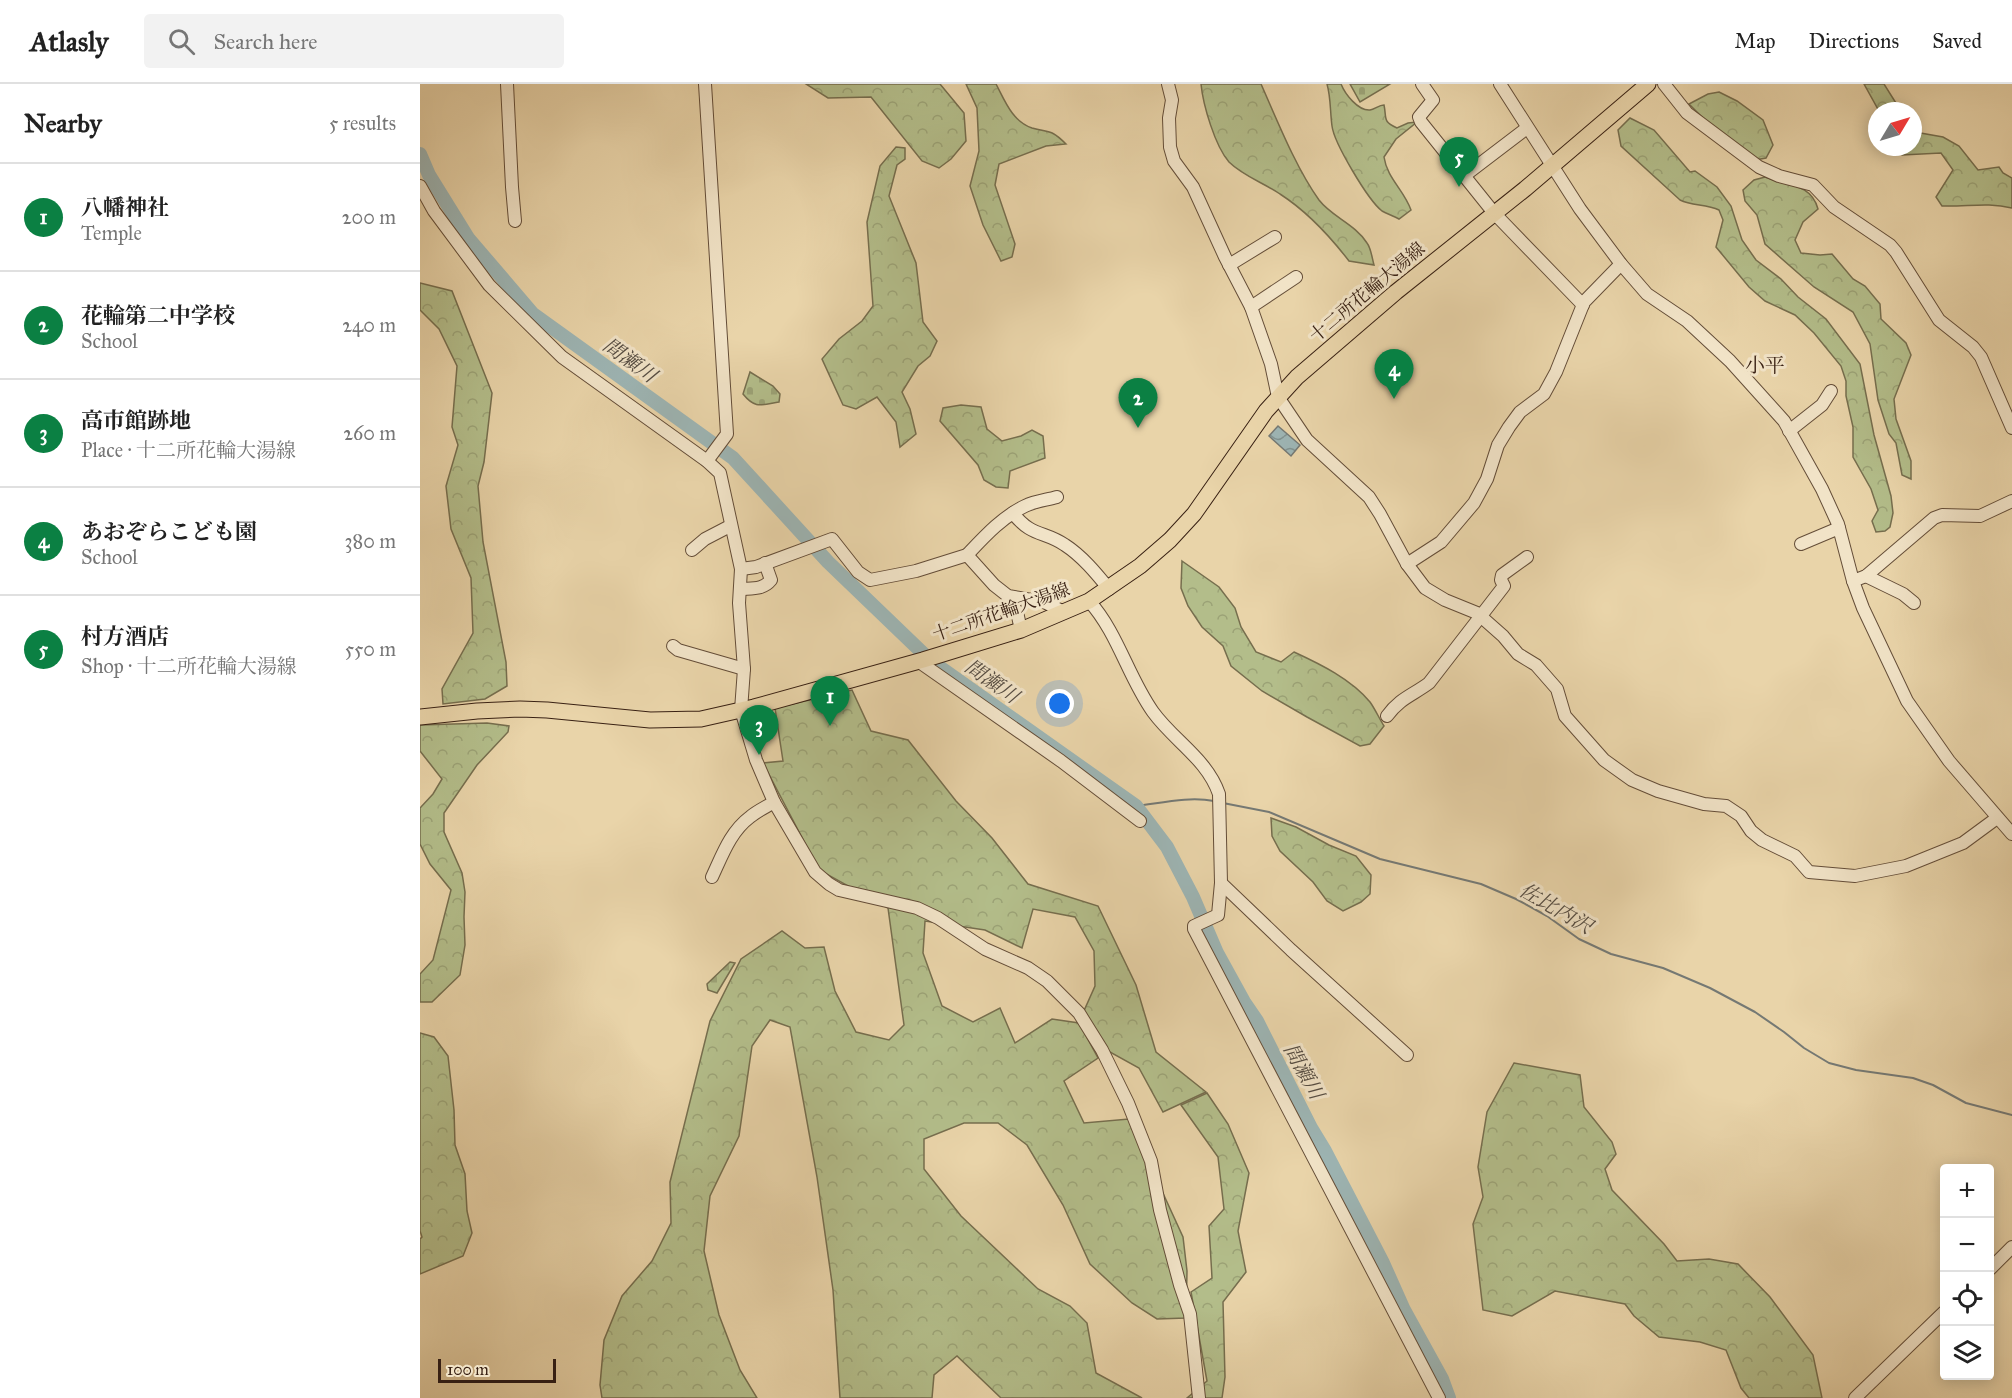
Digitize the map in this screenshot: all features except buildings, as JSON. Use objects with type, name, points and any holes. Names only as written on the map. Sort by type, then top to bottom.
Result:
[{"type":"main road","name":"十二所花輪大湯線","points":[[420,717],[520,709],[615,718],[701,719],[920,661],[1021,630],[1089,601],[1140,566],[1170,540],[1194,514],[1225,467],[1278,397],[1297,377],[1396,292],[1648,84]]},
{"type":"street","points":[[507,84],[515,221]]},
{"type":"street","points":[[705,84],[727,434],[709,458]]},
{"type":"street","points":[[1168,84],[1172,100],[1168,118],[1170,147],[1174,161],[1193,187],[1251,307],[1271,364],[1278,397],[1307,440],[1369,496],[1407,564],[1425,588],[1445,600],[1477,613],[1503,636],[1518,654],[1536,665],[1557,689],[1565,716],[1604,760],[1632,780],[1658,791],[1704,804],[1726,806],[1741,816],[1751,831],[1762,840],[1795,856],[1809,872],[1855,876],[1906,866],[1963,843],[1997,818]]},
{"type":"street","points":[[1422,84],[1433,100],[1419,117],[1494,213],[1583,305]]},
{"type":"street","points":[[1500,84],[1551,166],[1598,235],[1621,264],[1647,294],[1687,321],[1731,361],[1784,421],[1822,489],[1839,528],[1853,581],[1863,608],[1907,701],[1949,761],[2012,834]]},
{"type":"street","points":[[1665,84],[1687,113],[1759,167],[1779,176],[1813,185],[1834,207],[1890,245],[1939,320],[1981,357],[2012,428]]},
{"type":"street","points":[[1464,176],[1527,128]]},
{"type":"street","points":[[420,186],[434,211],[489,285],[562,357],[709,458],[720,473],[741,569],[744,669],[741,710],[756,760],[774,802],[815,872],[839,890],[917,908],[938,918],[985,949],[1028,968],[1047,981],[1079,1013],[1102,1050],[1118,1082],[1151,1161],[1160,1210],[1190,1314],[1199,1398]]},
{"type":"street","points":[[1229,265],[1275,237]]},
{"type":"street","points":[[1407,564],[1441,542],[1474,503],[1487,479],[1498,445],[1509,427],[1521,412],[1544,394],[1552,380],[1583,305],[1621,264]]},
{"type":"street","points":[[1251,307],[1296,276]]},
{"type":"street","points":[[1789,430],[1822,405],[1831,391]]},
{"type":"street","points":[[741,569],[765,563],[832,539],[858,572],[870,580],[916,571],[966,555],[988,532],[1013,513],[1027,505],[1057,497]]},
{"type":"street","points":[[1853,581],[1866,576],[1934,518],[1942,515],[1980,516],[2012,501]]},
{"type":"street","points":[[1013,513],[1022,524],[1064,544],[1082,559],[1109,589]]},
{"type":"street","points":[[692,550],[705,539],[730,526]]},
{"type":"street","points":[[1801,544],[1839,528]]},
{"type":"street","points":[[966,555],[994,585],[1008,596],[1017,612],[1021,630]]},
{"type":"street","points":[[1387,716],[1401,701],[1429,683],[1504,586],[1501,580],[1502,575],[1527,557]]},
{"type":"street","points":[[740,589],[762,588],[768,584],[771,580],[765,563]]},
{"type":"street","points":[[1866,576],[1903,594],[1914,603]]},
{"type":"street","points":[[1008,596],[1044,602],[1064,612]]},
{"type":"street","points":[[1089,601],[1106,623],[1139,689],[1154,713],[1209,771],[1219,794],[1221,883],[1218,915],[1194,926],[1439,1398]]},
{"type":"street","points":[[673,646],[678,650],[744,669]]},
{"type":"street","points":[[920,661],[1061,761],[1140,821]]},
{"type":"street","points":[[712,877],[726,846],[736,831],[749,817],[774,802]]},
{"type":"street","points":[[1221,883],[1407,1055]]},
{"type":"street","points":[[1994,1264],[2012,1247]]},
{"type":"street","points":[[1855,1398],[1940,1316]]},
{"type":"green space","points":[[806,84],[940,84],[964,113],[966,141],[951,159],[939,168],[922,161],[871,97],[828,98]]},
{"type":"green space","points":[[966,84],[996,84],[1010,110],[1019,121],[1032,128],[1047,131],[1066,144],[1046,146],[999,164],[995,185],[1015,244],[1012,257],[1001,261],[983,225],[970,186],[979,151],[977,108]]},
{"type":"green space","points":[[1201,84],[1261,84],[1302,173],[1324,206],[1362,236],[1370,248],[1374,265],[1349,261],[1326,233],[1300,208],[1229,162],[1210,125]]},
{"type":"green space","points":[[1327,84],[1341,84],[1352,101],[1365,110],[1384,105],[1385,117],[1392,126],[1397,128],[1417,122],[1396,139],[1384,157],[1388,171],[1411,210],[1399,219],[1382,211],[1376,205],[1345,157],[1332,126]]},
{"type":"green space","points":[[1350,84],[1390,84],[1360,102]]},
{"type":"green space","points":[[1864,84],[1884,84],[1895,102],[1874,102]]},
{"type":"green space","points":[[1719,92],[1737,101],[1763,120],[1773,145],[1766,158],[1755,160],[1714,129],[1689,104],[1708,94]]},
{"type":"green space","points":[[1630,118],[1654,130],[1690,172],[1695,171],[1717,187],[1731,206],[1742,240],[1756,260],[1826,319],[1860,364],[1874,435],[1891,496],[1893,513],[1890,527],[1885,531],[1876,532],[1872,521],[1878,510],[1871,489],[1853,457],[1853,427],[1846,396],[1846,381],[1841,366],[1814,333],[1795,315],[1765,301],[1749,287],[1716,247],[1723,220],[1719,210],[1680,200],[1621,146],[1618,130]]},
{"type":"green space","points":[[1922,133],[1943,137],[1959,146],[1978,170],[1999,167],[2003,173],[2012,178],[2012,208],[1985,205],[1942,206],[1936,197],[1953,170],[1941,153],[1922,154]]},
{"type":"green space","points":[[896,147],[905,148],[905,159],[897,165],[889,196],[916,263],[923,322],[937,341],[930,356],[918,366],[902,392],[910,409],[916,434],[900,447],[896,422],[877,397],[856,409],[843,405],[822,359],[839,339],[862,321],[873,306],[867,222],[880,166]]},
{"type":"green space","points":[[1765,177],[1797,187],[1810,194],[1818,209],[1803,222],[1795,240],[1801,253],[1832,254],[1853,279],[1865,286],[1880,304],[1881,319],[1906,343],[1911,355],[1894,399],[1896,419],[1911,461],[1911,479],[1902,475],[1896,443],[1889,434],[1878,400],[1870,344],[1853,312],[1814,287],[1765,244],[1757,215],[1745,201],[1743,190],[1754,180]]},
{"type":"green space","points":[[420,283],[452,291],[492,393],[484,462],[478,486],[483,542],[506,662],[507,686],[485,699],[443,704],[442,689],[473,633],[471,578],[451,529],[446,486],[458,445],[452,427],[457,366],[439,329],[420,310]]},
{"type":"green space","points":[[750,372],[773,386],[780,394],[779,402],[759,405],[747,399],[743,394]]},
{"type":"green space","points":[[961,405],[981,407],[987,429],[1002,441],[1021,436],[1032,430],[1043,436],[1045,458],[1010,471],[1008,488],[996,487],[984,480],[978,465],[940,421],[943,408]]},
{"type":"green space","points":[[1182,561],[1219,587],[1235,608],[1241,627],[1256,652],[1281,662],[1294,652],[1335,673],[1354,686],[1372,705],[1384,726],[1370,744],[1360,746],[1307,717],[1262,691],[1231,666],[1223,646],[1202,627],[1188,606],[1181,588]]},
{"type":"green space","points":[[852,690],[871,731],[908,740],[956,801],[992,838],[1028,884],[1098,906],[1136,985],[1156,1052],[1206,1092],[1163,1112],[1139,1068],[1108,1051],[1083,1013],[1095,986],[1094,951],[1075,917],[1033,909],[1022,948],[985,930],[925,921],[923,953],[942,1006],[973,1022],[1000,1008],[1015,1043],[1052,1019],[1079,1023],[1098,1058],[1064,1081],[1084,1123],[1129,1119],[1183,1237],[1187,1271],[1186,1318],[1157,1319],[1132,1303],[1090,1264],[1063,1205],[1027,1145],[998,1123],[964,1123],[924,1139],[924,1169],[961,1216],[1038,1289],[1070,1306],[1087,1323],[1096,1373],[1142,1398],[1001,1398],[957,1356],[934,1375],[932,1398],[840,1398],[833,1290],[817,1177],[790,1027],[770,1020],[752,1046],[739,1136],[710,1196],[704,1251],[719,1315],[740,1370],[757,1398],[602,1398],[600,1385],[604,1340],[622,1296],[652,1261],[671,1223],[670,1182],[710,1021],[741,959],[782,931],[805,948],[824,947],[835,991],[856,1032],[889,1040],[904,1025],[888,908],[819,870],[763,763],[783,761],[775,708]]},
{"type":"green space","points":[[487,723],[509,726],[508,732],[477,765],[444,813],[444,832],[462,873],[465,892],[465,945],[460,975],[432,1002],[420,1002],[420,974],[433,960],[451,890],[430,864],[420,844],[420,808],[433,794],[442,779],[420,751],[420,725]]},
{"type":"green space","points":[[1271,818],[1296,827],[1329,845],[1356,856],[1371,875],[1370,894],[1361,902],[1343,911],[1327,901],[1313,882],[1280,851],[1272,836]]},
{"type":"green space","points":[[730,962],[735,963],[717,993],[708,990],[707,984]]},
{"type":"green space","points":[[420,1033],[434,1037],[448,1056],[455,1145],[465,1174],[467,1211],[472,1233],[463,1256],[420,1274],[420,1239],[422,1237],[420,1231]]},
{"type":"green space","points":[[1514,1063],[1580,1075],[1584,1107],[1612,1142],[1616,1154],[1605,1169],[1612,1190],[1664,1244],[1677,1261],[1709,1259],[1738,1264],[1770,1297],[1813,1355],[1822,1398],[1749,1398],[1741,1388],[1726,1350],[1700,1342],[1659,1337],[1634,1316],[1625,1304],[1555,1291],[1512,1316],[1483,1310],[1473,1224],[1483,1197],[1478,1167],[1487,1112]]},
{"type":"green space","points":[[1207,1093],[1228,1124],[1249,1173],[1238,1231],[1246,1272],[1223,1302],[1225,1377],[1222,1398],[1187,1398],[1207,1381],[1191,1292],[1212,1278],[1209,1226],[1224,1209],[1218,1157],[1181,1105]]},
{"type":"water","points":[[1278,426],[1300,445],[1291,456],[1269,436]]},
{"type":"waterway","name":"間瀬川","points":[[420,154],[429,175],[468,238],[533,314],[733,458],[828,562],[931,661],[1136,806],[1167,847],[1193,897],[1217,953],[1257,1021],[1325,1151],[1383,1263],[1404,1310],[1442,1379],[1449,1398]]},
{"type":"waterway","name":"佐比内沢","points":[[1136,806],[1185,800],[1214,801]]},
{"type":"waterway","name":"佐比内沢","points":[[1223,803],[1269,812],[1380,859],[1481,884],[1516,899],[1547,916],[1579,939],[1611,954],[1663,968],[1710,988],[1755,1012],[1804,1048],[1829,1063],[1856,1070],[1913,1078],[1933,1085],[1966,1103],[2012,1115]]},
{"type":"place","name":"村方酒店","points":[[1459,187]]},
{"type":"place","name":"あおぞらこども園","points":[[1394,399]]},
{"type":"place","name":"花輪第二中学校","points":[[1138,428]]},
{"type":"place","name":"八幡神社","points":[[830,726]]},
{"type":"place","name":"高市館跡地","points":[[759,755]]},
{"type":"district","name":"小平","points":[[1765,365]]}]
